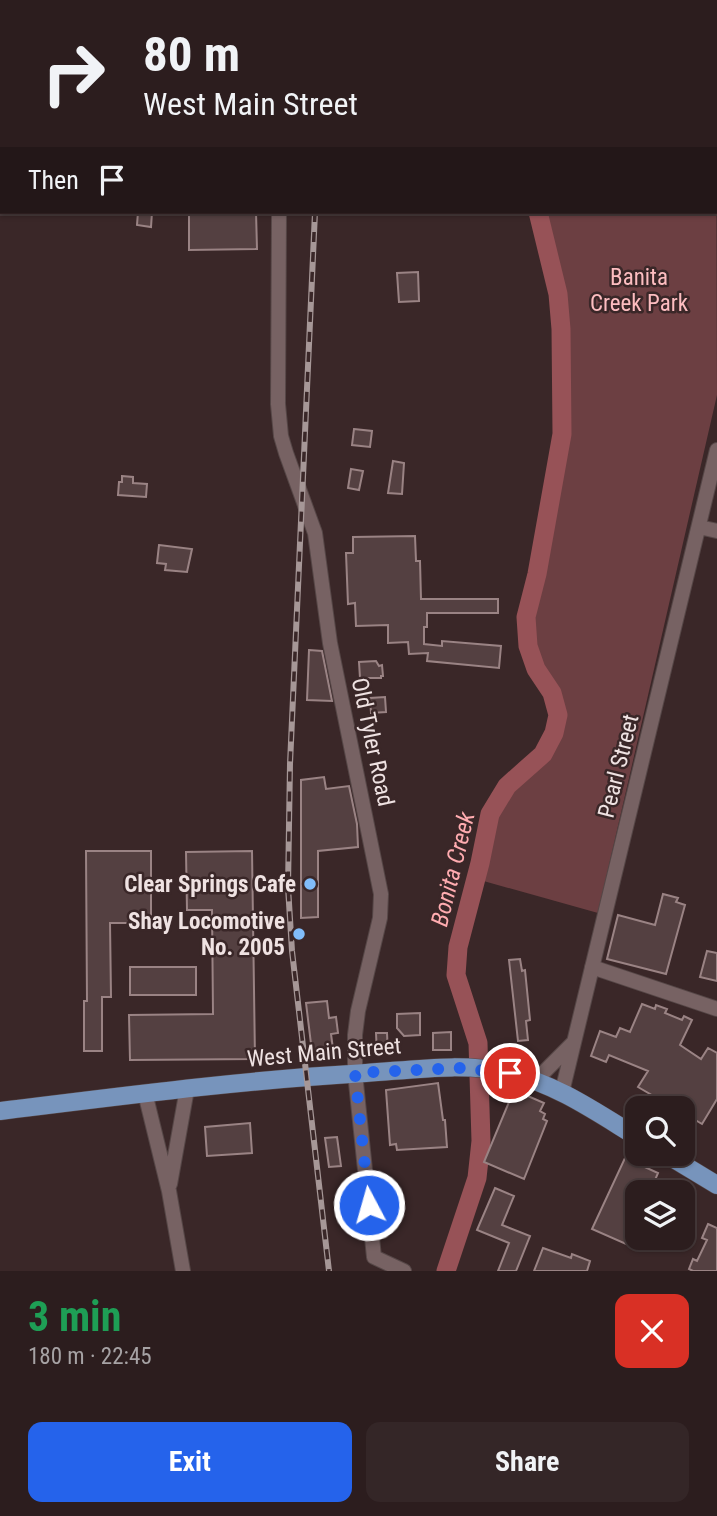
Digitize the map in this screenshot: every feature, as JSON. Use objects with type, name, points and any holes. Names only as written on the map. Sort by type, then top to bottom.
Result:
[{"type":"main road","name":"West Main Street","points":[[0,1111],[145,1093],[355,1073],[459,1068],[510,1073],[535,1081],[562,1092],[625,1130]]},
{"type":"main road","points":[[686,1166],[717,1185]]},
{"type":"street","name":"Old Tyler Road","points":[[279,214],[278,404],[281,436],[293,477],[315,533],[330,643],[381,894],[380,918],[356,1023],[355,1073],[374,1257],[402,1270]]},
{"type":"street","name":"Pearl Street","points":[[562,1092],[717,450]]},
{"type":"street","points":[[699,527],[717,531]]},
{"type":"street","points":[[592,967],[717,1009]]},
{"type":"street","points":[[535,1081],[575,1042]]},
{"type":"street","points":[[169,1191],[187,1089]]},
{"type":"street","points":[[145,1093],[169,1191],[183,1271]]},
{"type":"green space","name":"Banita Creek Park","points":[[547,214],[717,214],[717,395],[598,913],[480,880],[493,812],[554,741],[561,713],[555,694],[537,659],[531,618],[568,434],[561,290],[549,247]]},
{"type":"building","points":[[138,214],[152,214],[151,227],[137,225]]},
{"type":"building","points":[[189,214],[256,214],[257,249],[189,250]]},
{"type":"building","points":[[418,272],[419,301],[399,302],[397,273]]},
{"type":"building","points":[[354,429],[372,431],[370,447],[352,445]]},
{"type":"building","points":[[393,461],[404,463],[402,494],[388,493]]},
{"type":"building","points":[[351,469],[363,471],[359,490],[348,488]]},
{"type":"building","points":[[122,476],[133,477],[133,483],[147,484],[146,497],[118,495]]},
{"type":"building","points":[[415,536],[416,561],[420,561],[421,599],[498,599],[498,613],[427,613],[424,644],[442,646],[442,641],[501,646],[499,668],[427,661],[428,653],[409,654],[408,642],[388,643],[388,625],[356,626],[355,603],[348,604],[346,553],[353,553],[353,537]]},
{"type":"building","points":[[159,545],[192,549],[187,572],[165,570],[166,564],[157,563]]},
{"type":"building","points":[[309,650],[322,651],[332,701],[307,700]]},
{"type":"building","points":[[376,661],[379,666],[382,665],[383,676],[360,678],[359,662]]},
{"type":"building","points":[[385,697],[386,712],[371,713],[370,698]]},
{"type":"building","name":"Clear Springs Cafe","points":[[324,777],[326,789],[349,786],[357,824],[358,847],[318,851],[318,917],[301,918],[301,780]]},
{"type":"building","points":[[86,851],[151,851],[151,923],[110,923],[111,997],[102,997],[102,1051],[84,1051],[84,1001],[87,1001]]},
{"type":"building","points":[[252,851],[255,1059],[130,1060],[129,1015],[213,1014],[212,910],[187,910],[186,852]]},
{"type":"building","points":[[663,894],[678,898],[676,902],[685,905],[666,974],[607,959],[618,915],[655,925]]},
{"type":"building","points":[[707,951],[717,953],[717,981],[700,977]]},
{"type":"building","points":[[520,959],[522,971],[525,970],[530,1020],[526,1021],[528,1040],[518,1041],[509,960]]},
{"type":"building","points":[[130,967],[196,967],[196,995],[130,995]]},
{"type":"building","points":[[327,1001],[329,1018],[336,1017],[338,1033],[331,1034],[333,1049],[312,1052],[306,1003]]},
{"type":"building","points":[[642,1004],[655,1009],[656,1005],[667,1009],[665,1013],[682,1020],[684,1016],[692,1020],[680,1045],[701,1059],[708,1048],[717,1053],[717,1099],[702,1124],[695,1120],[695,1096],[653,1096],[638,1087],[648,1071],[609,1055],[606,1062],[591,1056],[600,1031],[616,1037],[620,1028],[630,1032]]},
{"type":"building","points":[[420,1013],[420,1035],[404,1036],[397,1028],[397,1014]]},
{"type":"building","points":[[451,1032],[451,1050],[433,1050],[433,1033]]},
{"type":"building","points":[[376,1033],[387,1033],[388,1054],[377,1054]]},
{"type":"building","points":[[438,1083],[447,1147],[397,1150],[396,1144],[390,1145],[386,1090]]},
{"type":"building","points":[[514,1090],[544,1103],[540,1111],[545,1114],[543,1119],[547,1121],[524,1179],[484,1162]]},
{"type":"building","points":[[250,1123],[252,1153],[207,1156],[205,1127]]},
{"type":"building","points":[[337,1137],[341,1166],[329,1167],[325,1138]]},
{"type":"building","points":[[625,1158],[625,1166],[643,1166],[658,1173],[655,1180],[625,1180],[625,1244],[592,1229]]},
{"type":"building","points":[[495,1188],[514,1196],[502,1225],[530,1236],[516,1271],[498,1271],[509,1243],[477,1230]]},
{"type":"building","points":[[708,1224],[717,1228],[717,1271],[693,1271],[689,1269],[693,1259],[697,1261],[707,1240],[702,1238]]},
{"type":"building","points":[[543,1248],[571,1258],[572,1254],[590,1261],[587,1271],[534,1271]]},
{"type":"waterway","name":"Bonita Creek","points":[[446,1271],[477,1178],[481,1141],[478,1043],[456,975],[458,947],[490,814],[507,786],[543,754],[554,733],[558,715],[552,693],[536,669],[528,646],[526,617],[537,574],[562,434],[558,294],[538,214]]},
{"type":"railway","points":[[315,214],[290,764],[288,887],[292,951],[329,1271]]},
{"type":"place","name":"Clear Springs Cafe","points":[[310,884]]},
{"type":"place","name":"Shay Locomotive No. 2005","points":[[299,934]]},
{"type":"route","points":[[369,1205],[355,1073],[459,1068],[510,1073]]}]
